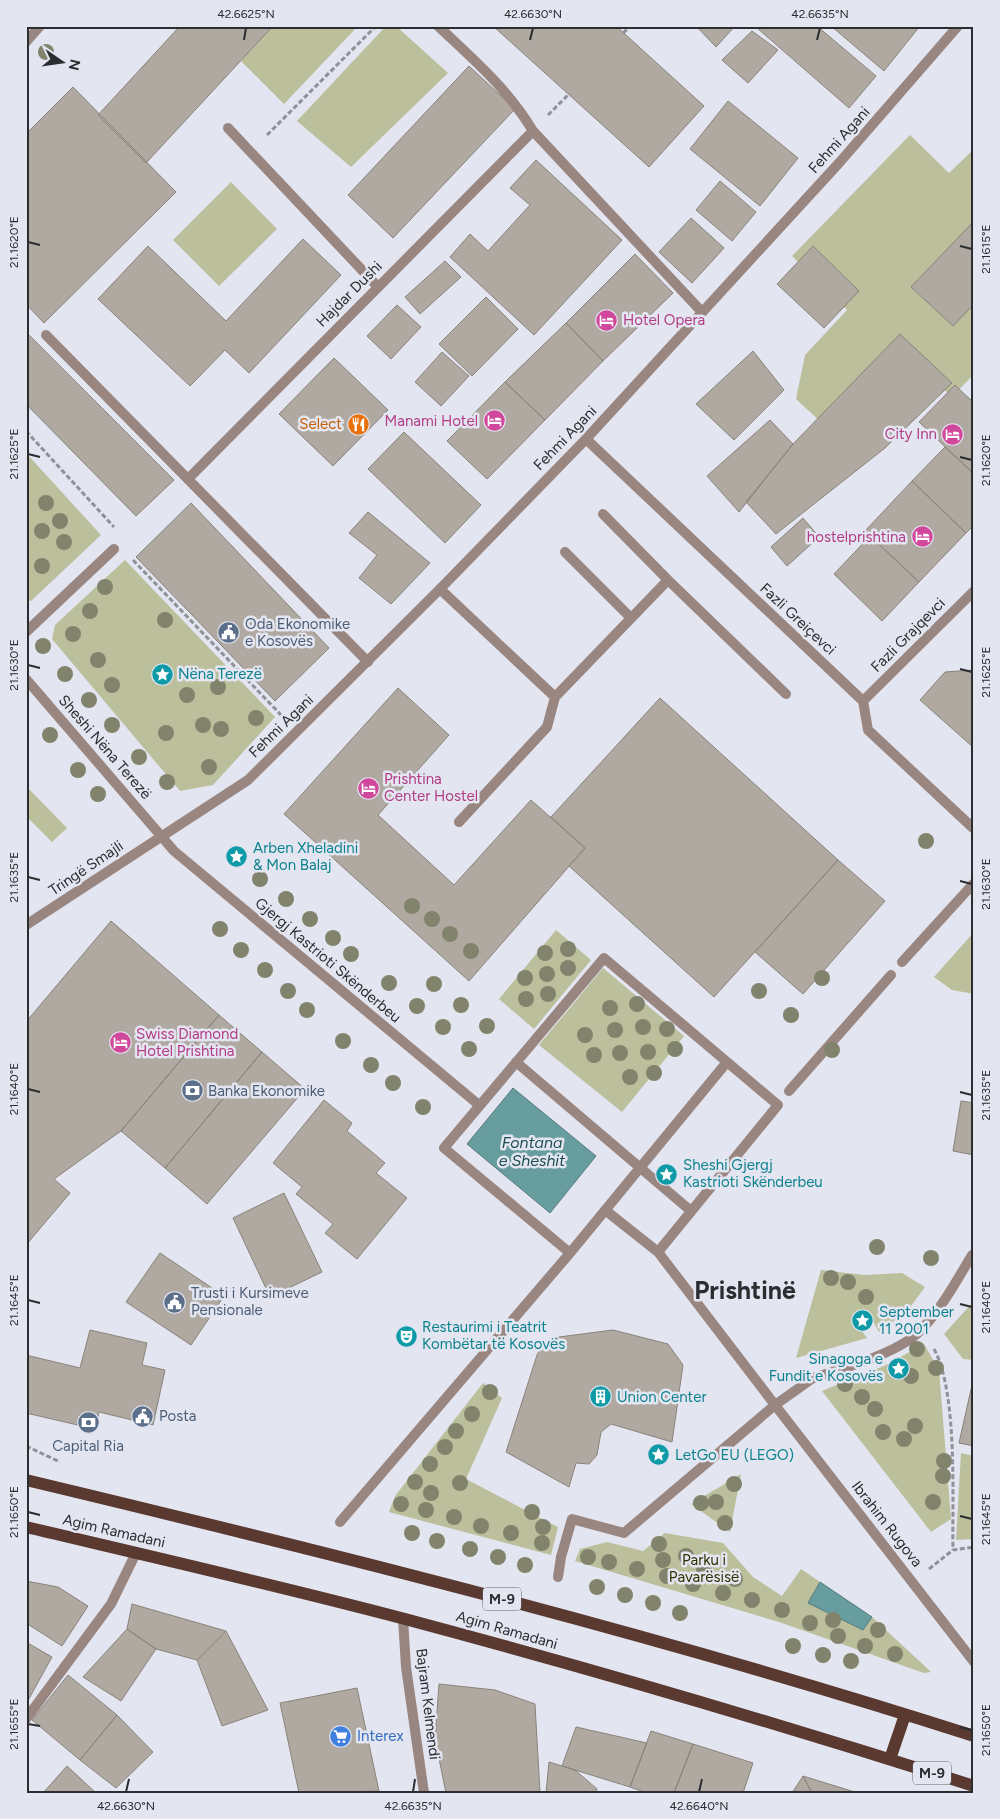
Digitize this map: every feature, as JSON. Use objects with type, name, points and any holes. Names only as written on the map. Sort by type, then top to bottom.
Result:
[{"type":"main road","name":"Agim Ramadani","points":[[26,1480],[413,1575],[905,1714],[974,1736]]},
{"type":"main road","name":"Agim Ramadani","points":[[26,1527],[403,1618],[564,1663],[890,1759],[974,1786]]},
{"type":"main road","points":[[890,1759],[905,1714]]},
{"type":"street","points":[[26,42],[40,26]]},
{"type":"street","points":[[438,26],[496,80],[518,106],[533,131],[702,312]]},
{"type":"street","name":"Fehmi Agani","points":[[161,835],[248,780],[440,589],[586,439],[839,163],[958,26]]},
{"type":"street","points":[[228,128],[378,287]]},
{"type":"street","name":"Hajdar Dushi","points":[[188,478],[533,131]]},
{"type":"street","points":[[46,335],[368,662]]},
{"type":"street","name":"Fazli Greiçevci","points":[[586,439],[863,701]]},
{"type":"street","points":[[603,514],[786,694]]},
{"type":"street","points":[[26,632],[114,549]]},
{"type":"street","points":[[565,552],[630,618]]},
{"type":"street","points":[[458,822],[547,727],[555,697],[668,580]]},
{"type":"street","points":[[440,589],[555,697]]},
{"type":"street","name":"Fazli Grajqevci","points":[[863,701],[974,591]]},
{"type":"street","name":"Sheshi Nëna Terezë","points":[[26,679],[161,835]]},
{"type":"street","points":[[863,701],[868,730],[974,828]]},
{"type":"street","name":"Tringë Smajli","points":[[26,925],[161,835]]},
{"type":"street","name":"Gjergj Kastrioti Skënderbeu","points":[[161,835],[174,851],[479,1105]]},
{"type":"street","points":[[902,962],[974,883]]},
{"type":"street","points":[[570,1253],[444,1148],[604,958],[778,1105],[658,1252]]},
{"type":"street","points":[[789,1092],[891,975]]},
{"type":"street","points":[[516,1062],[691,1211]]},
{"type":"street","points":[[340,1522],[570,1253],[727,1062]]},
{"type":"street","points":[[605,1210],[658,1252],[776,1405]]},
{"type":"street","points":[[558,1577],[561,1557],[572,1519],[624,1532],[776,1405],[813,1378],[880,1355],[923,1329],[952,1289],[972,1255]]},
{"type":"street","name":"Ibrahim Rugova","points":[[776,1405],[974,1662]]},
{"type":"street","points":[[26,1719],[110,1604],[136,1553]]},
{"type":"street","name":"Bajram Kelmendi","points":[[403,1618],[406,1667],[424,1793]]},
{"type":"path","points":[[251,151],[376,26]]},
{"type":"path","points":[[624,33],[631,26]]},
{"type":"path","points":[[26,431],[118,532]]},
{"type":"path","points":[[132,559],[286,720]]},
{"type":"path","points":[[923,1329],[938,1356],[944,1376],[950,1431],[953,1550]]},
{"type":"path","points":[[912,1581],[953,1550],[974,1547]]},
{"type":"green space","points":[[273,26],[358,26],[284,104],[241,61]]},
{"type":"green space","points":[[386,26],[396,26],[448,73],[351,167],[297,121]]},
{"type":"green space","points":[[910,135],[949,173],[974,149],[974,374],[952,397],[896,345],[823,424],[796,399],[805,355],[847,310],[792,256]]},
{"type":"green space","points":[[231,182],[277,229],[219,286],[173,240]]},
{"type":"green space","points":[[26,453],[101,535],[31,601],[26,600]]},
{"type":"green space","points":[[125,560],[275,717],[213,785],[180,791],[52,639],[55,625]]},
{"type":"green space","points":[[26,786],[67,828],[52,842],[26,816]]},
{"type":"green space","points":[[556,930],[591,960],[534,1029],[499,999]]},
{"type":"green space","points":[[974,932],[974,994],[952,990],[934,977]]},
{"type":"green space","points":[[603,968],[684,1036],[622,1112],[539,1045]]},
{"type":"green space","points":[[821,1270],[864,1275],[902,1273],[925,1287],[908,1310],[879,1332],[868,1312],[854,1320],[867,1338],[796,1358]]},
{"type":"green space","points":[[974,1301],[974,1360],[963,1359],[944,1334]]},
{"type":"green space","points":[[924,1344],[939,1370],[951,1519],[931,1532],[822,1391],[884,1366]]},
{"type":"green space","points":[[483,1383],[502,1398],[466,1479],[558,1527],[551,1555],[389,1512],[395,1496]]},
{"type":"green space","points":[[961,1453],[974,1456],[974,1539],[956,1540]]},
{"type":"green space","points":[[741,1474],[730,1532],[691,1504]]},
{"type":"green space","name":"Parku i Pavarësisë","points":[[665,1533],[723,1543],[753,1577],[782,1596],[801,1569],[820,1582],[809,1603],[863,1630],[872,1617],[931,1672],[924,1673],[779,1622],[575,1561],[580,1549],[607,1542],[643,1551]]},
{"type":"water","name":"Fontana e Sheshit","points":[[513,1088],[596,1156],[550,1213],[467,1144]]},
{"type":"water","points":[[820,1582],[872,1617],[863,1630],[808,1603]]},
{"type":"building","points":[[180,26],[273,26],[146,163],[98,115]]},
{"type":"building","points":[[493,26],[616,26],[704,106],[649,167]]},
{"type":"building","points":[[696,26],[735,26],[716,47]]},
{"type":"building","points":[[759,26],[817,26],[876,76],[849,108],[757,28]]},
{"type":"building","points":[[831,26],[920,26],[884,71]]},
{"type":"building","points":[[752,31],[778,50],[748,83],[722,60]]},
{"type":"building","points":[[469,66],[515,109],[393,238],[348,195]]},
{"type":"building","points":[[73,87],[176,192],[44,323],[26,304],[26,134]]},
{"type":"building","points":[[728,101],[798,158],[760,206],[690,149]]},
{"type":"building","points":[[536,160],[622,240],[534,335],[450,257],[470,234],[488,251],[530,205],[510,188]]},
{"type":"building","points":[[720,181],[756,212],[732,241],[696,210]]},
{"type":"building","points":[[691,218],[724,248],[692,283],[659,252]]},
{"type":"building","points":[[974,221],[974,304],[953,326],[911,287]]},
{"type":"building","points":[[303,239],[341,275],[249,373],[225,350],[190,386],[98,299],[148,246],[226,321]]},
{"type":"building","points":[[813,246],[859,291],[824,328],[777,284]]},
{"type":"building","points":[[635,254],[673,293],[603,361],[566,323]]},
{"type":"building","points":[[445,261],[461,277],[420,314],[405,297]]},
{"type":"building","points":[[486,297],[518,329],[472,376],[439,344]]},
{"type":"building","points":[[397,305],[421,327],[391,359],[367,336]]},
{"type":"building","points":[[566,323],[603,361],[545,420],[505,382]]},
{"type":"building","points":[[26,332],[174,480],[136,516],[26,404]]},
{"type":"building","points":[[900,334],[952,383],[885,448],[776,534],[746,502],[793,444]]},
{"type":"building","points":[[753,351],[784,390],[734,440],[696,404]]},
{"type":"building","points":[[442,352],[469,376],[441,406],[415,382]]},
{"type":"building","points":[[334,358],[388,410],[333,466],[279,414]]},
{"type":"building","points":[[505,382],[545,420],[487,479],[447,441]]},
{"type":"building","name":"City Inn","points":[[955,385],[974,403],[974,474],[919,422]]},
{"type":"building","points":[[770,420],[793,444],[739,512],[707,476]]},
{"type":"building","points":[[404,432],[481,505],[445,543],[368,469]]},
{"type":"building","points":[[945,447],[974,474],[974,525],[966,533],[912,481]]},
{"type":"building","points":[[912,481],[966,533],[919,582],[865,531]]},
{"type":"building","points":[[191,503],[329,648],[275,701],[136,557]]},
{"type":"building","points":[[368,512],[430,563],[391,604],[359,578],[377,555],[349,533]]},
{"type":"building","points":[[803,518],[819,537],[787,566],[771,547]]},
{"type":"building","points":[[870,536],[919,582],[882,621],[834,574]]},
{"type":"building","points":[[974,670],[974,748],[920,700],[945,672]]},
{"type":"building","points":[[398,688],[449,735],[378,815],[454,885],[531,800],[585,848],[469,981],[284,814]]},
{"type":"building","points":[[660,698],[838,860],[714,997],[569,866],[585,848],[551,817]]},
{"type":"building","points":[[838,860],[885,901],[803,994],[755,952]]},
{"type":"building","points":[[111,921],[219,1015],[121,1131],[54,1179],[70,1193],[26,1245],[26,1022]]},
{"type":"building","name":"Banka Ekonomike","points":[[219,1015],[262,1052],[165,1168],[121,1131]]},
{"type":"building","points":[[262,1052],[305,1089],[207,1204],[165,1168]]},
{"type":"building","points":[[324,1100],[352,1123],[347,1131],[385,1163],[376,1173],[407,1198],[357,1259],[325,1233],[333,1224],[296,1194],[302,1187],[273,1163]]},
{"type":"building","points":[[961,1101],[974,1103],[974,1155],[953,1151]]},
{"type":"building","points":[[284,1193],[322,1272],[270,1297],[233,1218]]},
{"type":"building","points":[[160,1253],[224,1296],[191,1345],[126,1302]]},
{"type":"building","points":[[90,1330],[147,1343],[142,1365],[165,1370],[153,1425],[99,1412],[95,1429],[26,1413],[26,1355],[80,1368]]},
{"type":"building","name":"Union Center","points":[[613,1330],[668,1344],[683,1365],[672,1442],[611,1424],[601,1432],[597,1455],[589,1464],[576,1463],[569,1487],[506,1452],[537,1355],[542,1346],[550,1340],[559,1337]]},
{"type":"building","points":[[974,1376],[974,1446],[959,1443]]},
{"type":"building","points":[[26,1581],[58,1587],[88,1606],[62,1646],[26,1623]]},
{"type":"building","points":[[132,1604],[226,1631],[197,1660],[156,1649],[127,1629]]},
{"type":"building","points":[[127,1629],[156,1649],[121,1701],[83,1677]]},
{"type":"building","points":[[226,1631],[268,1710],[222,1726],[197,1660]]},
{"type":"building","points":[[26,1642],[52,1657],[26,1704]]},
{"type":"building","points":[[68,1675],[117,1715],[80,1760],[32,1720]]},
{"type":"building","points":[[439,1684],[495,1690],[535,1704],[540,1793],[446,1793],[435,1739]]},
{"type":"building","points":[[357,1688],[379,1791],[299,1793],[280,1703]]},
{"type":"building","points":[[117,1715],[153,1752],[116,1788],[80,1760]]},
{"type":"building","points":[[576,1727],[647,1743],[630,1787],[562,1766]]},
{"type":"building","points":[[651,1731],[693,1744],[674,1793],[647,1793],[630,1787]]},
{"type":"building","points":[[693,1744],[753,1763],[743,1793],[674,1793]]},
{"type":"building","points":[[549,1762],[575,1770],[597,1789],[596,1793],[546,1793]]},
{"type":"building","points":[[67,1766],[96,1793],[43,1793]]},
{"type":"building","points":[[803,1776],[812,1793],[792,1793]]},
{"type":"building","points":[[803,1776],[858,1793],[812,1793]]},
{"type":"place","name":"Hotel Opera","points":[[607,320]]},
{"type":"place","name":"Manami Hotel","points":[[494,421]]},
{"type":"place","name":"Select","points":[[358,424]]},
{"type":"place","name":"City Inn","points":[[953,434]]},
{"type":"place","name":"hostelprishtina","points":[[922,537]]},
{"type":"place","name":"Oda Ekonomike e Kosovës","points":[[229,633]]},
{"type":"place","name":"Nëna Terezë","points":[[162,674]]},
{"type":"place","name":"Prishtina Center Hostel","points":[[368,788]]},
{"type":"place","name":"Arben Xheladini & Mon Balaj","points":[[237,857]]},
{"type":"place","name":"Swiss Diamond Hotel Prishtina","points":[[120,1043]]},
{"type":"place","name":"Banka Ekonomike","points":[[192,1091]]},
{"type":"place","name":"Sheshi Gjergj Kastrioti Skënderbeu","points":[[667,1174]]},
{"type":"place","name":"Trusti i Kursimeve Pensionale","points":[[175,1302]]},
{"type":"place","name":"September 11 2001","points":[[863,1321]]},
{"type":"place","name":"Restaurimi i Teatrit Kombëtar të Kosovës","points":[[406,1336]]},
{"type":"place","name":"Sinagoga e Fundit e Kosovës","points":[[899,1368]]},
{"type":"place","name":"Union Center","points":[[601,1397]]},
{"type":"place","name":"Posta","points":[[143,1416]]},
{"type":"place","name":"Capital Ria","points":[[88,1423]]},
{"type":"place","name":"LetGo EU (LEGO)","points":[[659,1455]]},
{"type":"place","name":"Interex","points":[[341,1736]]},
{"type":"district","name":"Prishtinë","points":[[745,1290]]}]
